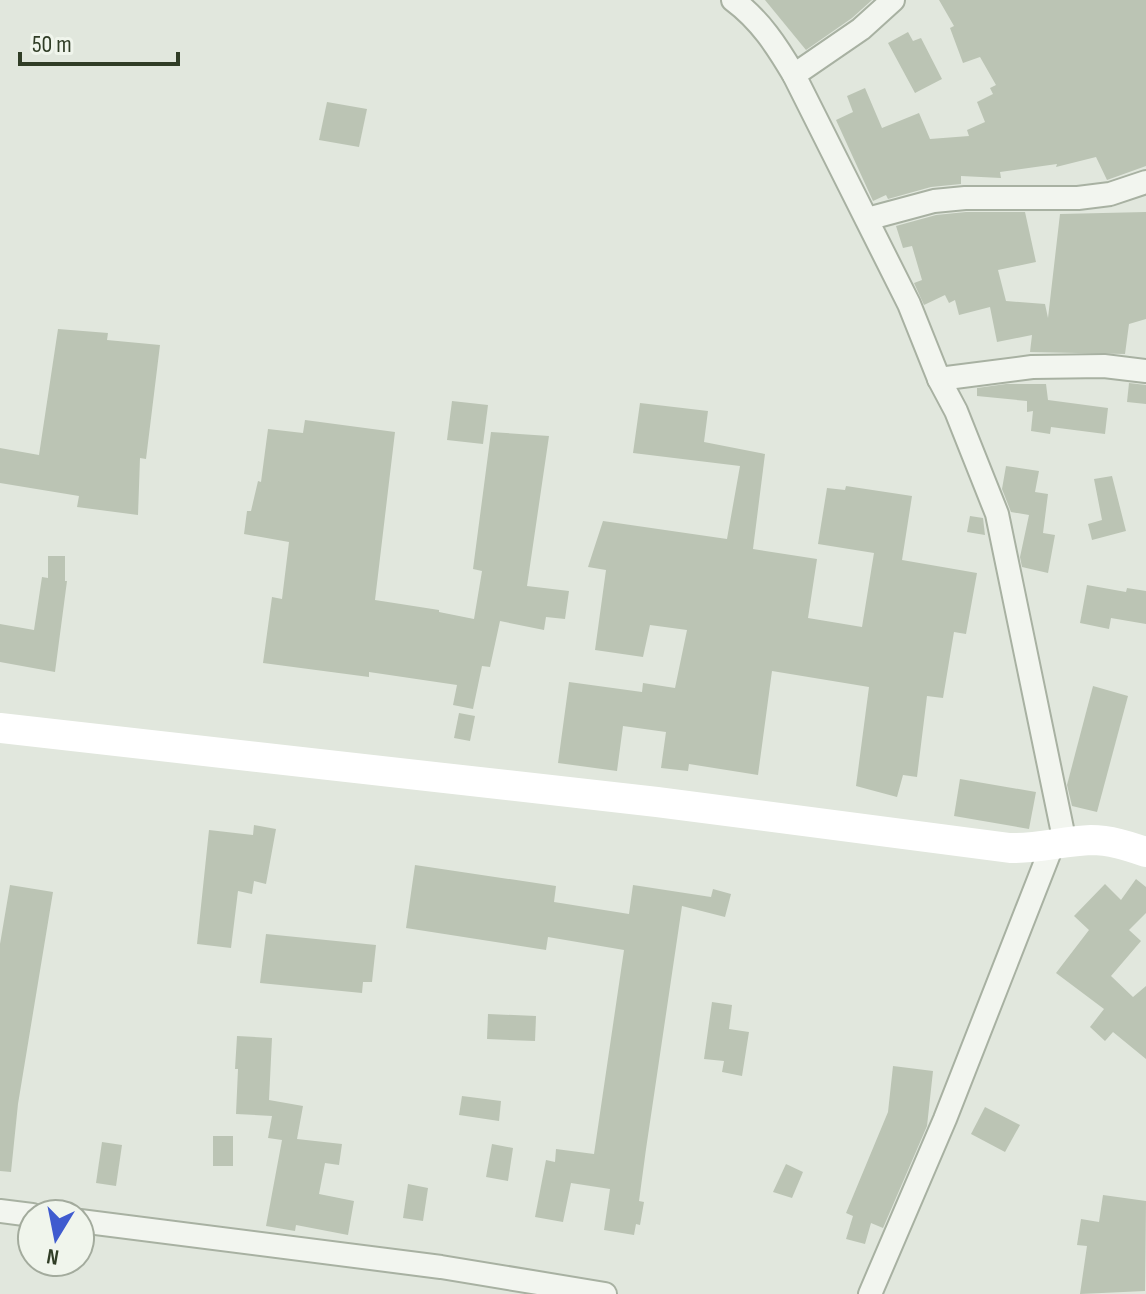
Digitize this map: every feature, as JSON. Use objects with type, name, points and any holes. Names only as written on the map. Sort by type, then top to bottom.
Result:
[{"type":"street","points":[[733,0],[751,13],[794,75],[909,304],[997,514],[1059,844],[870,1294]]},
{"type":"street","points":[[794,75],[861,29],[893,0]]},
{"type":"street","points":[[867,219],[934,201],[1078,198],[1110,194],[1146,182]]},
{"type":"street","points":[[939,379],[1032,367],[1104,366],[1146,371]]},
{"type":"street","points":[[0,728],[657,802],[1010,848],[1092,840],[1122,844],[1146,852]]},
{"type":"street","points":[[96,1223],[441,1267],[605,1294]]},
{"type":"building","points":[[765,0],[872,0],[806,50]]},
{"type":"building","points":[[939,0],[1146,0],[1146,166],[1107,180],[1096,157],[1056,167],[1057,164],[1000,172],[1001,178],[961,176],[961,184],[931,187],[888,199],[886,195],[873,201],[836,120],[853,112],[847,96],[865,88],[882,128],[919,113],[930,139],[969,136],[967,130],[985,122],[977,102],[993,94],[990,88],[996,85],[980,57],[963,63],[950,28],[954,26]]},
{"type":"building","points":[[908,32],[913,41],[921,38],[942,79],[915,93],[888,43]]},
{"type":"building","points":[[327,102],[367,109],[359,147],[319,140]]},
{"type":"building","points":[[1025,212],[1036,262],[998,270],[1006,301],[1045,304],[1048,318],[1060,214],[1146,212],[1146,319],[1129,324],[1125,354],[1030,352],[1032,335],[997,342],[990,307],[959,315],[955,300],[949,303],[945,295],[924,305],[914,283],[922,280],[912,246],[903,248],[896,226],[936,215]]},
{"type":"building","points":[[58,329],[108,333],[107,340],[160,345],[146,459],[140,458],[138,515],[77,507],[79,496],[0,483],[0,448],[39,455]]},
{"type":"building","points":[[1129,383],[1146,385],[1146,404],[1127,402]]},
{"type":"building","points":[[1046,384],[1048,400],[1108,408],[1105,434],[1051,427],[1050,434],[1031,431],[1033,411],[1027,412],[1027,401],[977,396],[977,388]]},
{"type":"building","points":[[452,401],[488,405],[483,444],[447,440]]},
{"type":"building","points":[[640,403],[708,411],[704,442],[765,454],[753,549],[817,559],[808,618],[862,627],[874,553],[818,544],[827,488],[845,490],[846,486],[912,496],[902,560],[977,573],[966,634],[954,632],[943,698],[927,696],[917,777],[903,775],[897,797],[856,786],[869,687],[772,671],[758,775],[689,764],[688,771],[661,768],[666,732],[623,726],[617,771],[558,763],[569,682],[642,692],[643,683],[675,688],[687,630],[650,625],[643,657],[595,650],[606,570],[588,567],[603,521],[727,539],[740,466],[633,453]]},
{"type":"building","points":[[305,420],[395,432],[375,600],[474,619],[482,571],[473,569],[491,432],[549,436],[527,586],[569,591],[565,619],[546,617],[544,630],[500,621],[490,667],[482,666],[473,709],[453,705],[457,685],[369,672],[369,677],[263,663],[272,597],[282,599],[289,542],[244,534],[247,511],[251,511],[258,481],[261,482],[268,429],[303,433]]},
{"type":"building","points":[[1006,466],[1039,471],[1035,492],[1048,494],[1043,533],[1055,535],[1048,573],[1022,567],[1020,557],[1029,515],[1011,512],[1002,489]]},
{"type":"building","points":[[1112,476],[1126,531],[1092,540],[1088,524],[1102,520],[1094,479]]},
{"type":"building","points":[[970,516],[983,518],[985,535],[967,532]]},
{"type":"building","points":[[48,556],[65,556],[67,581],[55,672],[0,662],[0,624],[34,630],[42,577],[48,578]]},
{"type":"building","points":[[1087,585],[1126,592],[1127,588],[1146,591],[1146,624],[1111,618],[1109,629],[1080,623]]},
{"type":"building","points":[[1093,686],[1128,696],[1097,812],[1072,806],[1067,785]]},
{"type":"building","points":[[459,713],[475,716],[470,741],[454,738]]},
{"type":"building","points":[[960,779],[1036,792],[1029,829],[954,816]]},
{"type":"building","points":[[254,825],[276,829],[266,884],[254,881],[252,894],[238,891],[231,948],[197,944],[209,830],[253,835]]},
{"type":"building","points":[[415,865],[556,886],[554,902],[629,914],[633,885],[711,897],[713,889],[731,894],[725,917],[682,906],[639,1201],[644,1202],[640,1225],[636,1224],[634,1235],[604,1230],[610,1189],[571,1183],[563,1222],[535,1217],[546,1160],[555,1162],[556,1149],[594,1154],[624,950],[548,937],[546,950],[406,928]]},
{"type":"building","points":[[1136,879],[1146,887],[1146,913],[1129,930],[1141,941],[1111,976],[1133,997],[1146,986],[1146,1059],[1113,1032],[1105,1041],[1090,1027],[1104,1009],[1056,973],[1089,930],[1074,916],[1105,884],[1121,900]]},
{"type":"building","points":[[10,885],[53,892],[18,1104],[11,1172],[0,1171],[0,944]]},
{"type":"building","points":[[266,934],[376,945],[372,982],[363,982],[362,993],[260,983]]},
{"type":"building","points":[[712,1002],[732,1005],[729,1029],[749,1032],[742,1076],[722,1072],[724,1061],[704,1059]]},
{"type":"building","points":[[488,1014],[536,1016],[535,1041],[487,1039]]},
{"type":"building","points":[[237,1036],[272,1038],[269,1100],[303,1106],[297,1139],[342,1144],[339,1165],[325,1163],[319,1194],[354,1201],[348,1235],[296,1225],[295,1231],[266,1226],[282,1140],[268,1138],[272,1116],[236,1114]]},
{"type":"building","points":[[893,1066],[933,1071],[927,1126],[883,1228],[871,1223],[865,1244],[846,1239],[853,1216],[846,1213],[888,1112]]},
{"type":"building","points":[[462,1096],[501,1101],[499,1121],[459,1115]]},
{"type":"building","points":[[985,1107],[1020,1125],[1005,1152],[971,1134]]},
{"type":"building","points":[[213,1136],[233,1136],[233,1166],[213,1166]]},
{"type":"building","points":[[102,1142],[122,1145],[116,1186],[96,1183]]},
{"type":"building","points":[[492,1144],[513,1148],[508,1181],[486,1177]]},
{"type":"building","points":[[786,1164],[803,1172],[792,1198],[773,1192]]},
{"type":"building","points":[[408,1184],[428,1188],[423,1221],[403,1218]]},
{"type":"building","points":[[1103,1195],[1146,1201],[1145,1291],[1080,1294],[1087,1246],[1077,1245],[1081,1219],[1099,1222]]}]
